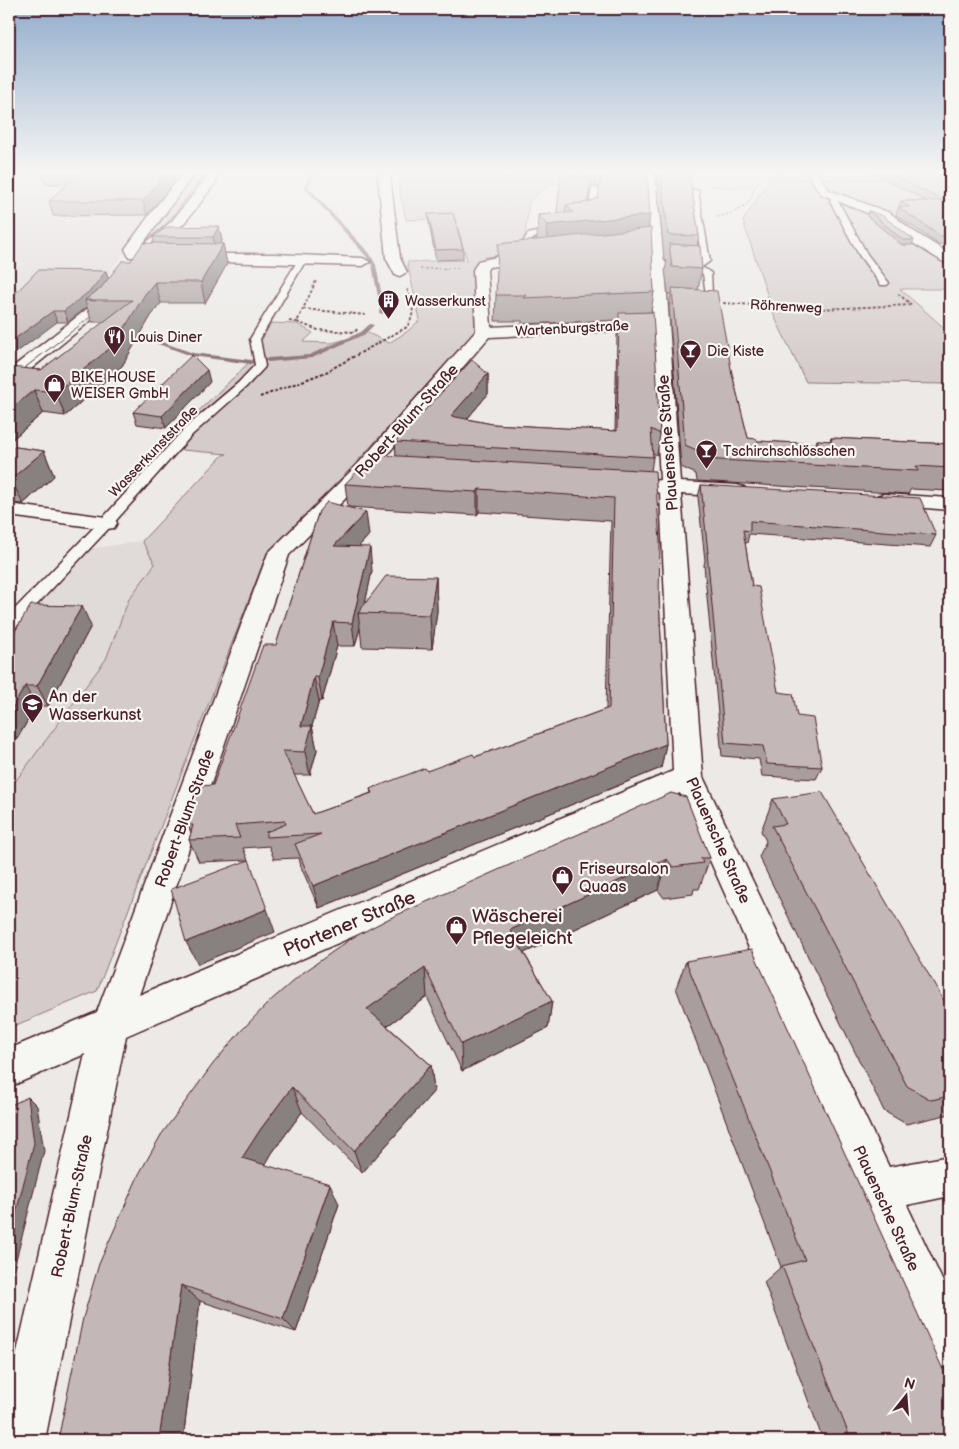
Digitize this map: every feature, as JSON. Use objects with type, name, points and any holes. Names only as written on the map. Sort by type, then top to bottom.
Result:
[{"type":"street","points":[[130,267],[132,249],[139,239]]},
{"type":"street","points":[[9,378],[101,305],[130,267],[162,239]]},
{"type":"street","points":[[392,239],[394,258],[400,271]]},
{"type":"street","name":"Plauensche Straße","points":[[650,239],[650,246],[658,265],[666,308],[670,487],[688,777],[950,1347]]},
{"type":"street","points":[[915,239],[950,260]]},
{"type":"street","points":[[484,332],[481,269],[483,264],[494,260],[538,256]]},
{"type":"street","points":[[130,267],[162,258]]},
{"type":"street","points":[[180,258],[363,262]]},
{"type":"street","points":[[697,302],[712,298]]},
{"type":"street","name":"Wartenburgstraße","points":[[484,332],[666,308]]},
{"type":"street","name":"Robert-Blum-Straße","points":[[21,1440],[110,1026],[279,553],[374,469],[484,332]]},
{"type":"street","points":[[631,485],[757,492]]},
{"type":"street","points":[[863,498],[950,504]]},
{"type":"street","points":[[9,510],[106,523]]},
{"type":"street","name":"Pfortener Straße","points":[[9,1068],[688,777]]},
{"type":"street","points":[[879,1190],[950,1176]]},
{"type":"lane","points":[[529,239],[530,251],[538,256]]},
{"type":"lane","points":[[696,267],[706,261],[702,239]]},
{"type":"lane","points":[[855,239],[884,282]]},
{"type":"lane","name":"Wasserkunststraße","points":[[9,624],[106,523],[188,432],[242,385],[260,366],[255,339],[302,260]]},
{"type":"lane","points":[[658,265],[696,267],[707,273],[712,298]]},
{"type":"path","points":[[258,398],[326,372],[407,327],[414,319],[414,304],[400,271],[481,269]]},
{"type":"path","name":"Röhrenweg","points":[[712,298],[819,309],[912,305]]},
{"type":"path","points":[[303,309],[366,315]]},
{"type":"path","points":[[297,322],[318,330],[355,332],[358,328]]},
{"type":"shaded area","points":[[9,239],[135,239],[89,301],[9,313]]},
{"type":"shaded area","points":[[144,239],[151,239],[138,250]]},
{"type":"shaded area","points":[[461,239],[525,239],[523,254],[485,257],[476,264],[475,332],[354,465],[267,553],[97,991],[9,1028],[9,790],[106,659],[129,599],[155,564],[142,541],[223,455],[227,454],[160,448],[259,353],[261,341],[271,323],[297,324],[313,333],[303,342],[332,343],[368,333],[389,343],[408,331],[420,320],[407,262],[467,260]]},
{"type":"shaded area","points":[[749,239],[950,239],[950,289],[900,289],[950,333],[950,384],[806,382],[775,318]]},
{"type":"shaded area","name":"An der Wasserkunst","points":[[142,541],[155,564],[129,599],[106,659],[9,790],[9,639],[88,549]]},
{"type":"building","points":[[433,239],[460,239],[463,249],[436,250]]},
{"type":"building","points":[[549,239],[651,239],[654,292],[523,298],[526,295],[496,295],[498,244]]},
{"type":"building","points":[[143,243],[223,244],[201,282],[155,282],[145,294],[115,344],[56,392],[34,390],[9,410],[10,367],[41,370],[132,300],[85,300],[101,288],[122,261],[131,261]]},
{"type":"building","points":[[669,244],[700,246],[702,269],[672,267]]},
{"type":"building","points":[[38,270],[106,271],[91,290],[64,311],[53,311],[9,343],[9,298]]},
{"type":"building","points":[[672,288],[717,291],[732,374],[748,438],[756,439],[757,441],[819,444],[817,440],[832,441],[831,438],[950,444],[950,468],[916,466],[918,471],[702,459],[701,452],[685,445]]},
{"type":"building","points":[[653,312],[660,434],[651,429],[653,457],[395,442],[472,360],[488,374],[451,416],[492,424],[617,431],[619,313]]},
{"type":"building","points":[[192,355],[207,370],[162,416],[133,412]]},
{"type":"building","points":[[9,446],[44,451],[9,479]]},
{"type":"building","points":[[382,455],[655,471],[660,542],[659,598],[666,744],[313,886],[295,844],[321,834],[266,837],[266,832],[286,824],[285,821],[235,825],[240,838],[189,840],[193,825],[188,825],[198,786],[213,785],[263,645],[276,645],[319,511],[327,502],[366,512],[334,546],[370,547],[352,623],[333,622],[318,677],[314,677],[301,726],[312,726],[305,752],[283,751],[313,814],[372,793],[370,789],[425,768],[427,771],[473,754],[475,757],[609,708],[614,498],[479,489],[477,492],[345,484],[368,460],[377,461]]},
{"type":"building","points":[[701,485],[920,498],[936,535],[750,521],[750,531],[743,530],[752,586],[759,587],[778,692],[793,694],[797,716],[813,718],[822,767],[767,764],[763,746],[725,743]]},
{"type":"building","points":[[386,576],[436,577],[430,615],[358,613]]},
{"type":"building","points":[[31,605],[82,606],[37,686],[25,686],[9,714],[9,641]]},
{"type":"building","points":[[822,792],[950,1011],[950,1096],[931,1100],[907,1086],[772,826],[786,824],[773,799]]},
{"type":"building","points":[[671,793],[686,797],[710,858],[701,858],[703,863],[673,867],[667,859],[510,930],[552,1001],[461,1044],[425,968],[367,1009],[431,1065],[354,1151],[292,1087],[260,1130],[242,1158],[330,1184],[283,1319],[181,1285],[159,1440],[58,1440],[83,1318],[99,1264],[139,1174],[161,1135],[213,1064],[240,1032],[269,1002],[300,975],[352,938],[388,919]]},
{"type":"building","points":[[249,860],[267,909],[186,942],[171,889]]},
{"type":"building","points":[[752,949],[950,1385],[950,1440],[851,1440],[782,1266],[805,1260],[686,961]]},
{"type":"building","points":[[28,1097],[34,1143],[9,1240],[9,1106]]},
{"type":"waterway","points":[[353,239],[368,255],[374,265],[382,307],[381,313]]},
{"type":"waterway","points":[[268,360],[310,357],[363,333],[372,325]]},
{"type":"waterway","points":[[129,332],[192,354],[251,362]]},
{"type":"tram line","points":[[139,250],[148,239]]},
{"type":"tram line","points":[[143,255],[155,239]]},
{"type":"tram line","points":[[9,380],[102,308]]},
{"type":"place","name":"Wasserkunst","points":[[389,320]]},
{"type":"place","name":"Louis Diner","points":[[114,356]]},
{"type":"place","name":"Die Kiste","points":[[691,370]]},
{"type":"place","name":"BIKE HOUSE WEISER GmbH","points":[[55,404]]},
{"type":"place","name":"Tschirchschlösschen","points":[[707,470]]},
{"type":"place","name":"An der Wasserkunst","points":[[33,724]]},
{"type":"place","name":"Friseursalon Quaas","points":[[563,896]]},
{"type":"place","name":"Wäscherei Pflegeleicht","points":[[456,945]]}]
